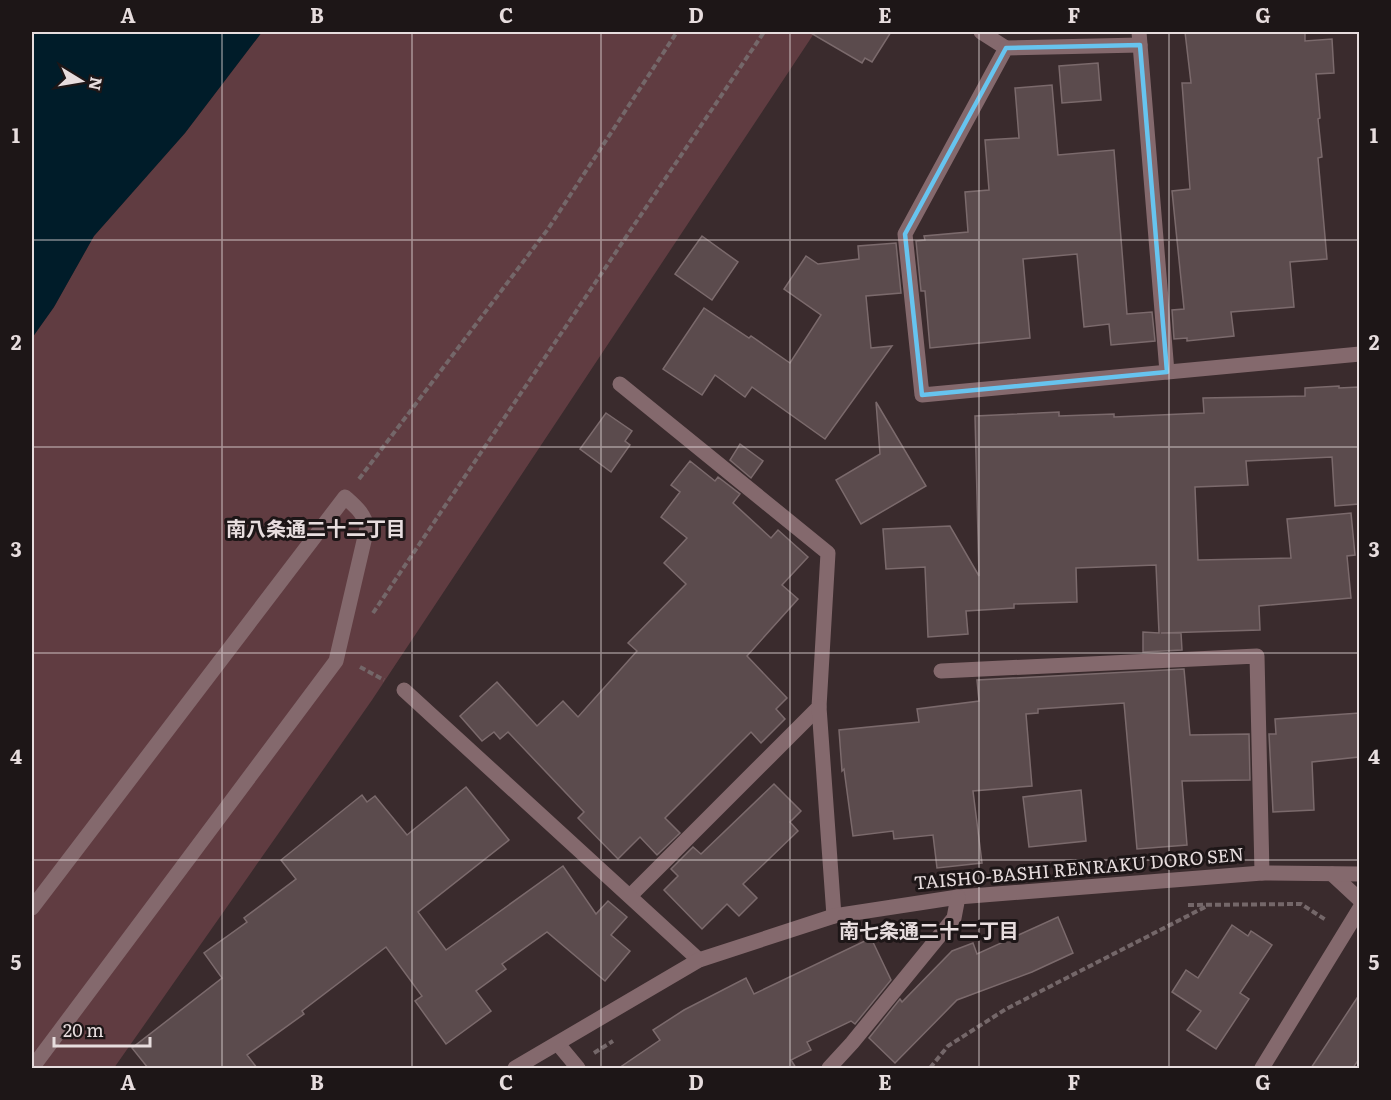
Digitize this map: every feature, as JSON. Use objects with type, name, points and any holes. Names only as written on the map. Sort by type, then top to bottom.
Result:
[{"type":"street","points":[[981,32],[1006,48],[1139,38],[1167,372]]},
{"type":"street","points":[[1006,48],[905,234],[922,395],[1359,354]]},
{"type":"street","points":[[620,384],[828,553],[819,707],[834,916]]},
{"type":"street","points":[[32,908],[345,496],[360,510],[366,520],[367,528],[336,662],[32,1068]]},
{"type":"street","points":[[941,671],[1257,656],[1262,873]]},
{"type":"street","points":[[405,690],[699,960]]},
{"type":"street","points":[[631,896],[819,707]]},
{"type":"street","name":"TAISHO-BASHI RENRAKU DORO SEN","points":[[515,1068],[699,960],[834,916],[958,897],[1262,873],[1359,874]]},
{"type":"street","points":[[1332,874],[1359,900]]},
{"type":"street","points":[[829,1068],[954,918],[958,897]]},
{"type":"street","points":[[1262,1068],[1359,908]]},
{"type":"street","points":[[558,1044],[578,1068]]},
{"type":"path","points":[[345,496],[548,229],[677,32]]},
{"type":"path","points":[[371,616],[764,32]]},
{"type":"path","points":[[930,1068],[948,1046],[1006,1009],[1210,905]]},
{"type":"highlighted area","points":[[1140,45],[1167,372],[922,395],[905,234],[1006,48]]},
{"type":"shaded area","points":[[262,32],[815,32],[372,700],[114,1068],[32,1068],[32,338],[54,307],[94,236],[185,133]]},
{"type":"water","points":[[32,32],[262,32],[185,133],[94,236],[54,307],[32,338]]},
{"type":"building","points":[[809,32],[891,32],[872,62],[865,58],[862,63]]},
{"type":"building","points":[[1185,32],[1305,32],[1305,41],[1332,39],[1334,73],[1316,74],[1322,157],[1318,158],[1327,259],[1290,262],[1294,307],[1231,312],[1234,336],[1187,341],[1187,338],[1174,339],[1172,310],[1184,309],[1172,191],[1190,189],[1182,83],[1191,83]]},
{"type":"building","points":[[1098,63],[1101,100],[1062,103],[1059,66]]},
{"type":"building","points":[[1052,85],[1058,155],[1114,150],[1127,314],[1152,312],[1155,341],[1111,345],[1109,324],[1084,327],[1077,254],[1023,259],[1030,338],[930,348],[925,291],[921,291],[916,241],[925,240],[924,236],[968,232],[965,192],[989,190],[985,140],[1019,138],[1015,88]]},
{"type":"building","points":[[702,236],[738,262],[712,300],[675,274]]},
{"type":"building","points":[[896,243],[901,293],[866,296],[871,348],[892,346],[825,439],[752,387],[745,397],[715,375],[702,395],[663,369],[704,308],[790,363],[821,315],[784,289],[806,256],[818,264],[859,259],[858,246]]},
{"type":"building","points":[[1339,386],[1339,388],[1359,387],[1359,504],[1335,506],[1332,457],[1246,461],[1248,485],[1195,487],[1198,560],[1291,558],[1287,519],[1351,513],[1355,555],[1347,556],[1351,598],[1259,606],[1260,630],[1161,633],[1181,633],[1182,650],[1143,652],[1143,632],[1159,633],[1156,565],[1076,568],[1077,602],[1014,604],[1014,608],[966,611],[968,634],[928,637],[925,567],[886,569],[883,529],[950,526],[979,576],[975,416],[1059,412],[1059,416],[1114,414],[1114,417],[1204,413],[1203,398],[1305,396],[1305,388]]},
{"type":"building","points":[[876,402],[926,486],[861,524],[836,480],[880,454]]},
{"type":"building","points":[[606,413],[632,431],[625,441],[630,445],[611,472],[580,449]]},
{"type":"building","points":[[740,444],[763,461],[751,478],[730,460]]},
{"type":"building","points":[[690,461],[715,481],[718,477],[740,494],[733,503],[771,538],[778,530],[808,557],[782,585],[798,599],[747,656],[787,698],[776,709],[785,719],[761,743],[751,732],[665,818],[680,833],[657,855],[640,837],[618,859],[578,818],[584,812],[508,732],[500,739],[494,732],[482,741],[460,716],[497,682],[537,726],[563,701],[578,717],[637,651],[628,643],[686,584],[664,563],[687,538],[661,517],[680,492],[671,485]]},
{"type":"building","points":[[1184,669],[1190,735],[1249,734],[1250,780],[1182,781],[1187,845],[1137,849],[1124,703],[1038,709],[1038,713],[1026,714],[1032,786],[973,791],[982,863],[937,868],[933,835],[894,839],[893,831],[853,836],[844,769],[842,771],[839,730],[919,722],[917,709],[979,701],[977,680]]},
{"type":"building","points":[[1359,713],[1359,757],[1312,762],[1314,810],[1273,812],[1269,734],[1276,734],[1275,719]]},
{"type":"building","points":[[774,784],[801,811],[790,822],[798,831],[743,884],[757,898],[739,916],[727,904],[702,929],[664,890],[678,876],[671,869],[693,847],[701,854]]},
{"type":"building","points":[[466,787],[509,840],[418,912],[446,950],[563,866],[596,914],[608,901],[627,917],[611,935],[630,951],[605,981],[547,932],[502,964],[506,969],[476,991],[491,1011],[446,1044],[415,1001],[422,996],[386,947],[302,1011],[304,1014],[247,1055],[257,1068],[148,1068],[132,1048],[222,978],[204,953],[247,922],[244,918],[296,879],[281,860],[362,795],[367,802],[375,796],[407,835]]},
{"type":"building","points":[[1081,790],[1086,841],[1029,847],[1023,797]]},
{"type":"building","points":[[1058,917],[1073,953],[1032,972],[957,1000],[895,1063],[869,1038],[900,999],[902,1002],[952,951],[973,943],[977,954]]},
{"type":"building","points":[[1232,925],[1248,936],[1251,931],[1272,945],[1240,993],[1249,999],[1216,1049],[1187,1030],[1201,1011],[1172,992],[1186,970],[1198,978]]},
{"type":"building","points":[[871,938],[891,980],[855,1024],[851,1021],[807,1042],[811,1050],[791,1060],[796,1068],[619,1068],[660,1040],[653,1030],[684,1010],[746,978],[754,994]]},
{"type":"building","points":[[1359,995],[1359,1059],[1353,1068],[1311,1068]]},
{"type":"district","name":"南八条通二十二丁目","points":[[316,529]]},
{"type":"district","name":"南七条通二十二丁目","points":[[929,931]]}]
